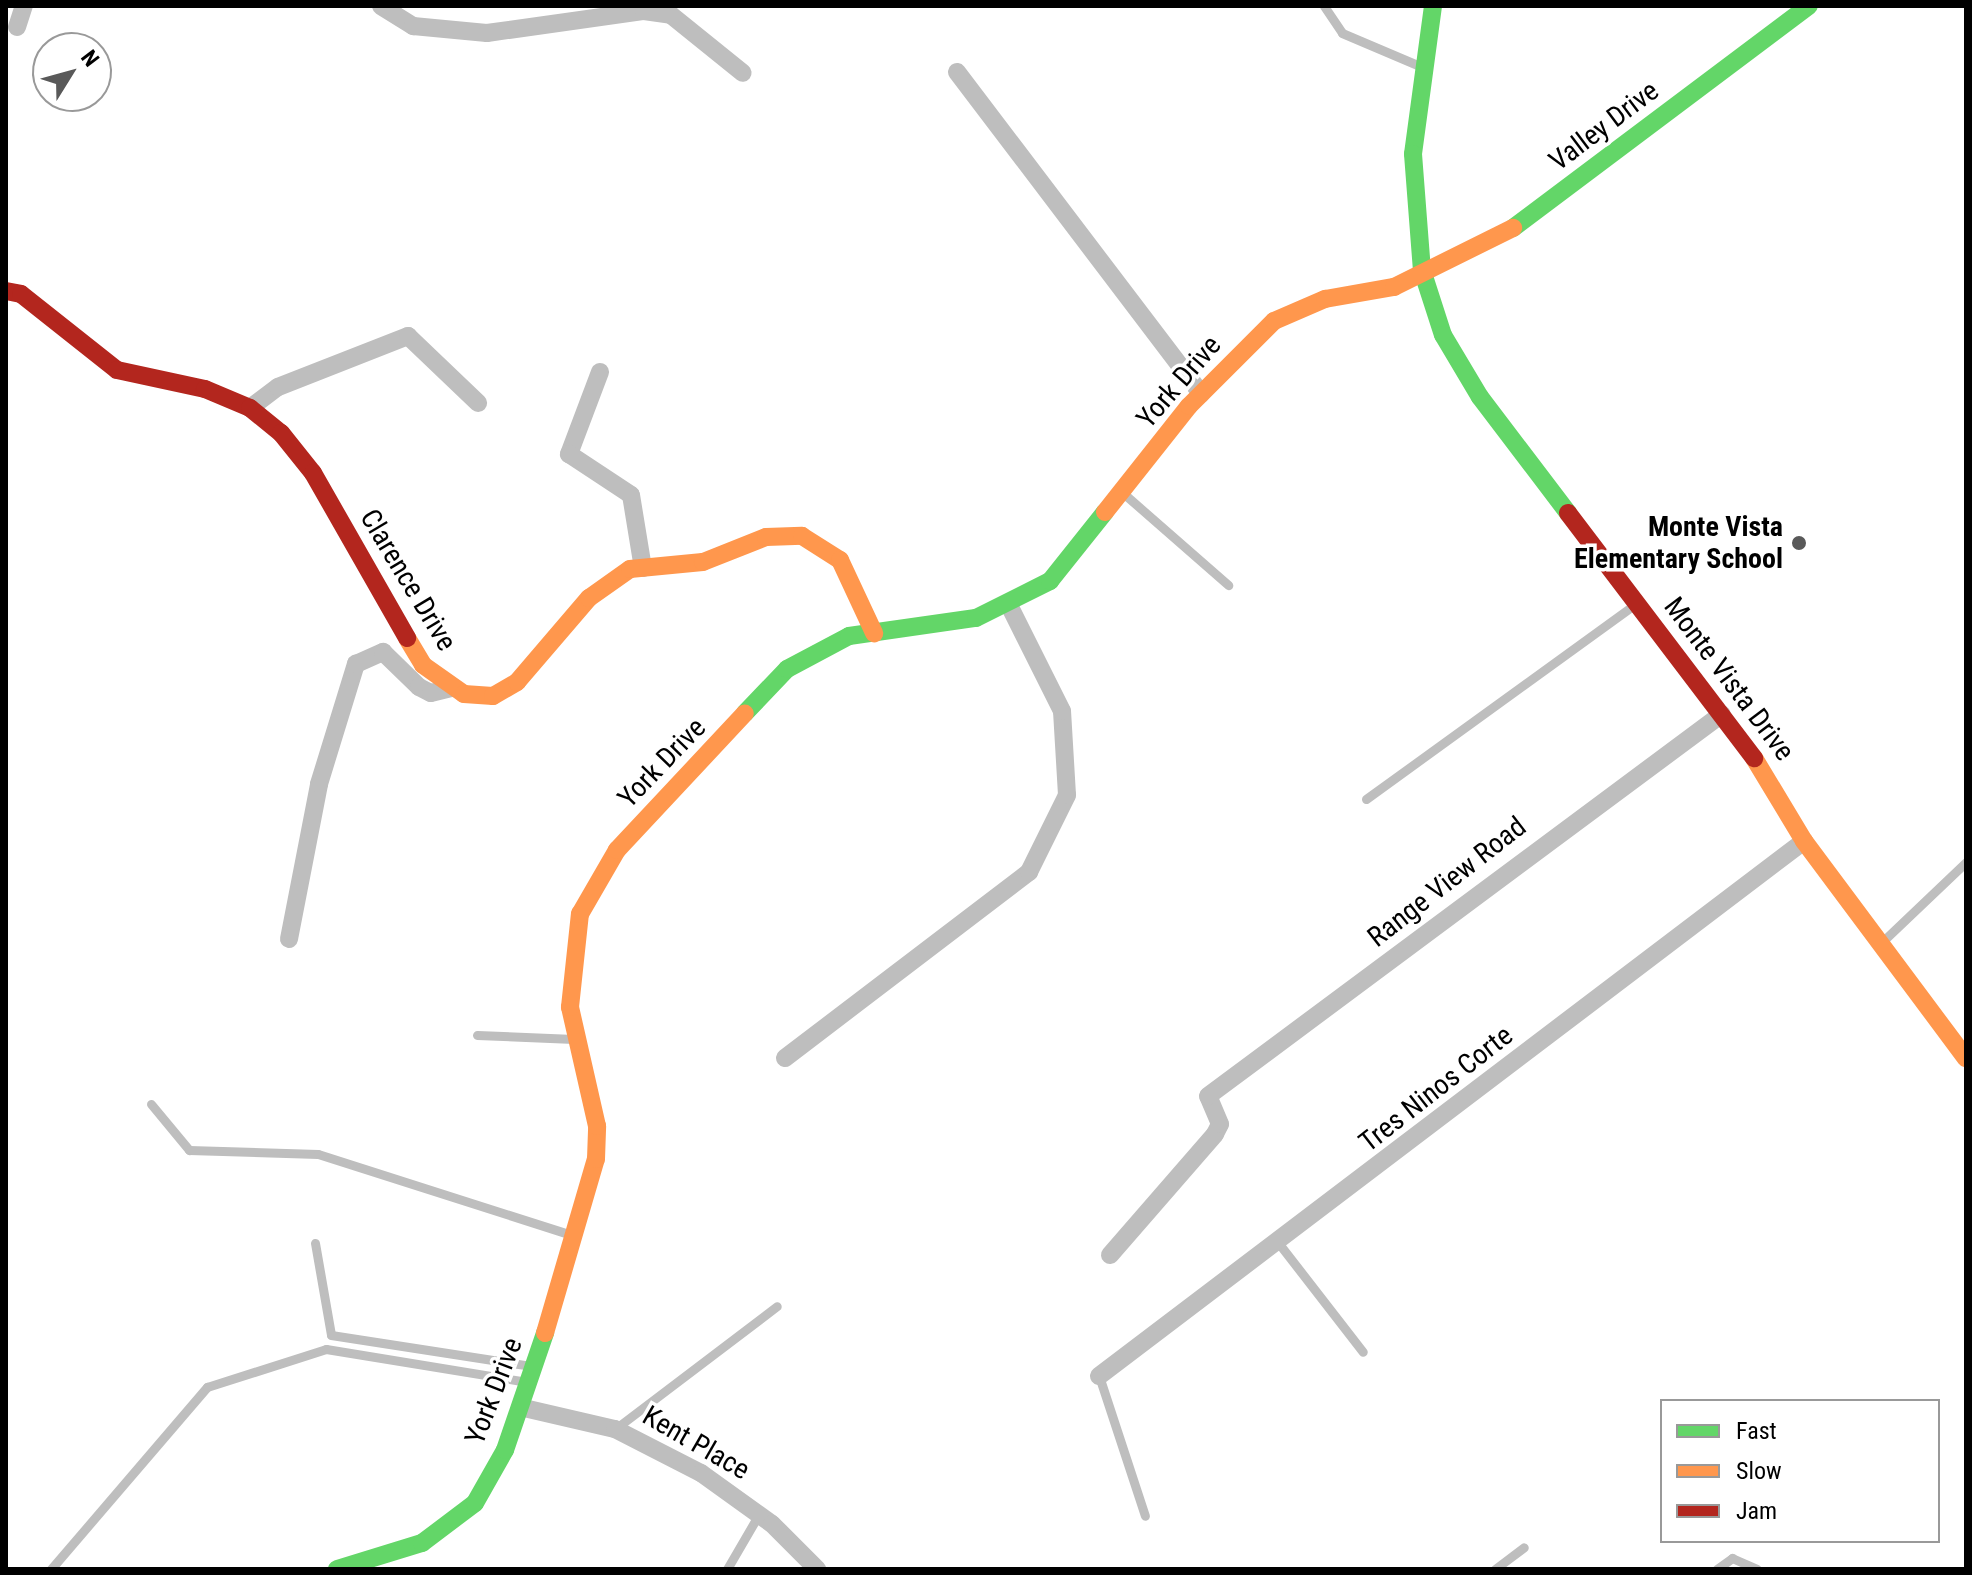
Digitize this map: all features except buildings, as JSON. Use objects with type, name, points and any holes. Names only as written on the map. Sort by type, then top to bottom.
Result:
[{"type":"street","points":[[17,27],[24,6]]},
{"type":"street","points":[[381,6],[413,26],[487,33],[644,11],[671,15],[743,73]]},
{"type":"street","name":"Monte Vista Drive","points":[[1433,6],[1413,154],[1422,270],[1443,335],[1480,397],[1722,714],[1790,808],[1804,841],[1966,1058]]},
{"type":"street","name":"Valley Drive","points":[[1422,270],[1508,232],[1805,7]]},
{"type":"street","points":[[957,72],[1201,394]]},
{"type":"street","name":"York Drive","points":[[337,1569],[422,1543],[475,1503],[524,1408],[578,1237],[597,1126],[578,1038],[569,968],[580,914],[617,850],[787,669],[827,643],[874,633],[942,628],[1008,603],[1071,561],[1201,394],[1274,321],[1325,299],[1394,287],[1422,270]]},
{"type":"street","name":"Clarence Drive","points":[[6,291],[21,294],[117,370],[205,389],[250,408],[313,473],[423,665],[451,688],[493,696],[517,682],[596,591],[643,568],[703,562],[766,537],[802,536],[840,560],[874,633]]},
{"type":"street","points":[[250,408],[278,387],[408,336],[478,403]]},
{"type":"street","points":[[600,372],[569,454],[631,495],[643,568]]},
{"type":"street","points":[[785,1058],[936,947],[1029,872],[1067,795],[1062,711],[1008,603]]},
{"type":"street","points":[[289,939],[319,784],[356,664],[383,652],[419,687],[431,693],[451,688]]},
{"type":"street","name":"Range View Road","points":[[1110,1255],[1215,1134],[1220,1124],[1208,1096],[1722,714]]},
{"type":"street","name":"Tres Ninos Corte","points":[[1099,1376],[1280,1245],[1804,841]]},
{"type":"street","name":"Kent Place","points":[[524,1408],[615,1429],[701,1473],[759,1514],[817,1569]]},
{"type":"lane","points":[[1324,6],[1342,33],[1425,68]]},
{"type":"lane","points":[[1123,493],[1228,585]]},
{"type":"lane","points":[[1366,799],[1636,601]]},
{"type":"lane","points":[[1881,944],[1966,862]]},
{"type":"lane","points":[[477,1035],[578,1038]]},
{"type":"lane","points":[[151,1104],[189,1150],[318,1154],[578,1237]]},
{"type":"lane","points":[[315,1243],[331,1335],[533,1374]]},
{"type":"lane","points":[[1280,1245],[1363,1352]]},
{"type":"lane","points":[[615,1429],[777,1306]]},
{"type":"lane","points":[[51,1569],[207,1387],[326,1349],[533,1374]]},
{"type":"lane","points":[[1099,1376],[1145,1516]]},
{"type":"lane","points":[[727,1569],[759,1514]]},
{"type":"lane","points":[[1495,1569],[1524,1547]]},
{"type":"lane","points":[[1717,1569],[1732,1558],[1757,1569]]},
{"type":"traffic: fast","points":[[1433,6],[1413,154],[1422,270],[1443,335],[1480,397],[1568,513]]},
{"type":"traffic: fast","points":[[1513,228],[1809,6]]},
{"type":"traffic: fast","points":[[745,713],[787,669],[849,636],[976,618],[1050,581],[1105,512]]},
{"type":"traffic: fast","points":[[337,1569],[422,1543],[475,1503],[505,1450],[545,1333]]},
{"type":"traffic: slow","points":[[1105,512],[1189,406],[1274,321],[1325,299],[1394,287],[1513,228]]},
{"type":"traffic: slow","points":[[407,638],[423,665],[464,694],[493,696],[517,682],[589,598],[630,569],[703,562],[766,537],[802,536],[840,560],[874,633]]},
{"type":"traffic: slow","points":[[545,1333],[596,1159],[597,1126],[570,1007],[580,914],[617,850],[745,713]]},
{"type":"traffic: slow","points":[[1754,758],[1804,841],[1966,1058]]},
{"type":"traffic: jam","points":[[6,291],[21,294],[117,370],[205,389],[250,408],[281,433],[313,473],[407,638]]},
{"type":"traffic: jam","points":[[1568,513],[1754,758]]},
{"type":"place","name":"Monte Vista Elementary School","points":[[1799,543]]}]
